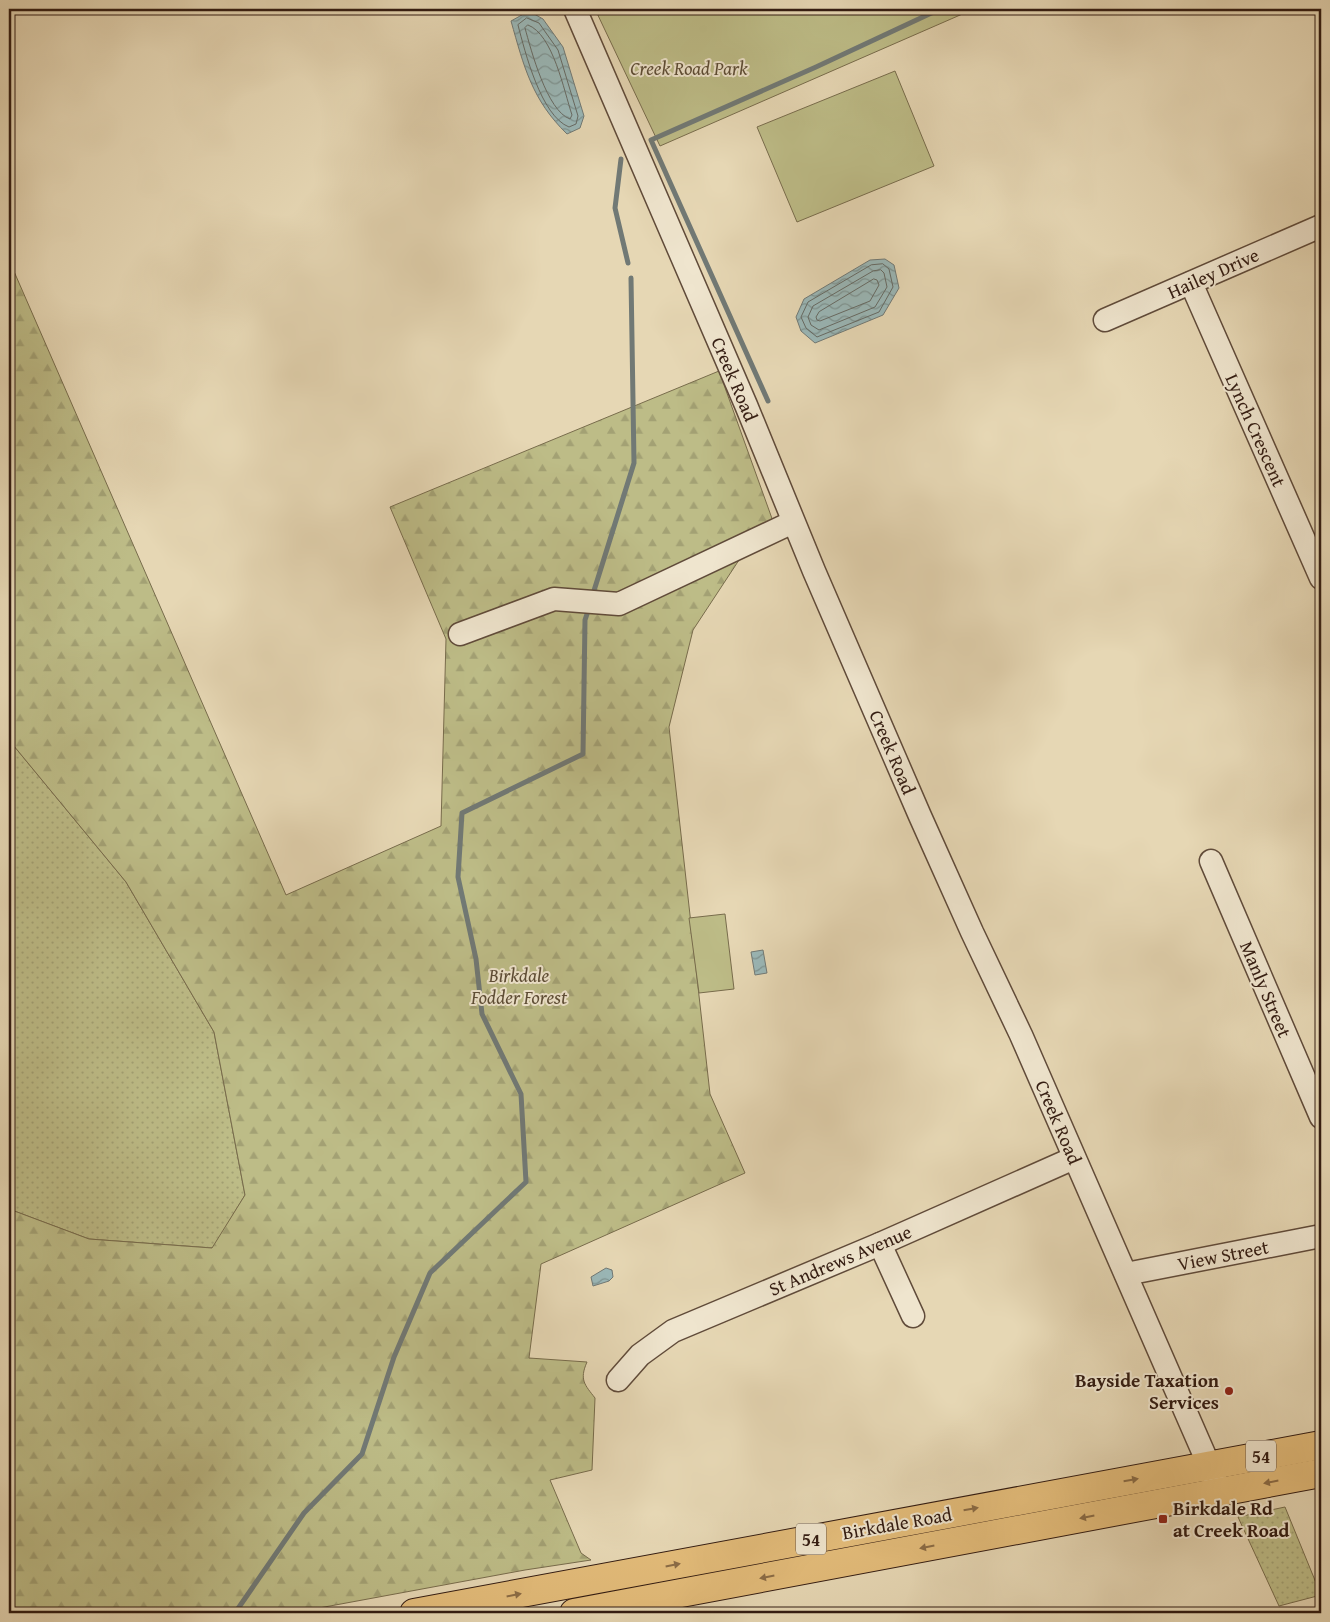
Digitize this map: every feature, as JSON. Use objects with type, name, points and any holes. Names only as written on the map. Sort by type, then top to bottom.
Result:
[{"type":"main road","name":"Birkdale Road","points":[[414,1613],[1321,1445]]},
{"type":"main road","name":"Birkdale Road","points":[[574,1613],[1321,1473]]},
{"type":"street","name":"Creek Road","points":[[575,9],[746,405],[793,522],[920,816],[1021,1035],[1221,1492]]},
{"type":"street","name":"Hailey Drive","points":[[1105,320],[1321,226]]},
{"type":"street","name":"Lynch Crescent","points":[[1191,283],[1321,578]]},
{"type":"street","points":[[460,634],[554,598],[619,604],[793,522]]},
{"type":"street","name":"Manly Street","points":[[1211,861],[1321,1117]]},
{"type":"street","name":"St Andrews Avenue","points":[[618,1380],[640,1355],[673,1331],[880,1244],[1074,1158]]},
{"type":"street","name":"View Street","points":[[1126,1274],[1321,1236]]},
{"type":"street","points":[[880,1244],[912,1316]]},
{"type":"green space","name":"Creek Road Park","points":[[595,9],[966,9],[967,12],[660,146]]},
{"type":"green space","points":[[895,71],[934,166],[797,222],[757,127]]},
{"type":"green space","name":"Birkdale Fodder Forest","points":[[9,260],[286,895],[441,826],[446,639],[390,507],[719,371],[779,538],[741,557],[693,630],[669,727],[710,1094],[745,1173],[541,1264],[529,1358],[587,1362],[583,1378],[595,1398],[592,1470],[550,1480],[581,1553],[591,1560],[525,1570],[292,1613],[9,1613],[9,1209],[89,1239],[212,1248],[245,1195],[214,1032],[126,882],[9,740]]},
{"type":"green space","points":[[9,740],[126,882],[214,1032],[245,1195],[213,1248],[89,1239],[9,1209]]},
{"type":"green space","points":[[725,914],[734,989],[699,993],[689,918]]},
{"type":"green space","points":[[1285,1507],[1321,1595],[1279,1606],[1238,1517]]},
{"type":"water","points":[[529,11],[543,19],[563,47],[584,116],[580,128],[567,134],[545,108],[537,95],[520,53],[511,21]]},
{"type":"water","points":[[885,259],[894,265],[899,288],[883,315],[815,343],[801,331],[796,317],[804,299],[870,260]]},
{"type":"water","points":[[763,950],[767,973],[755,975],[751,952]]},
{"type":"water","points":[[606,1268],[612,1270],[613,1277],[609,1281],[593,1286],[591,1277]]},
{"type":"waterway","points":[[768,401],[651,140],[816,67],[940,9]]},
{"type":"waterway","points":[[621,159],[615,208],[628,263]]},
{"type":"waterway","points":[[592,597],[634,463],[631,278]]},
{"type":"waterway","points":[[237,1610],[304,1513],[362,1454],[394,1357],[430,1273],[526,1182],[521,1094],[482,1014],[476,959],[458,877],[462,813],[583,754],[585,620],[589,608]]},
{"type":"place","name":"Bayside Taxation Services","points":[[1229,1391]]},
{"type":"place","name":"Birkdale Rd at Creek Road","points":[[1163,1519]]}]
